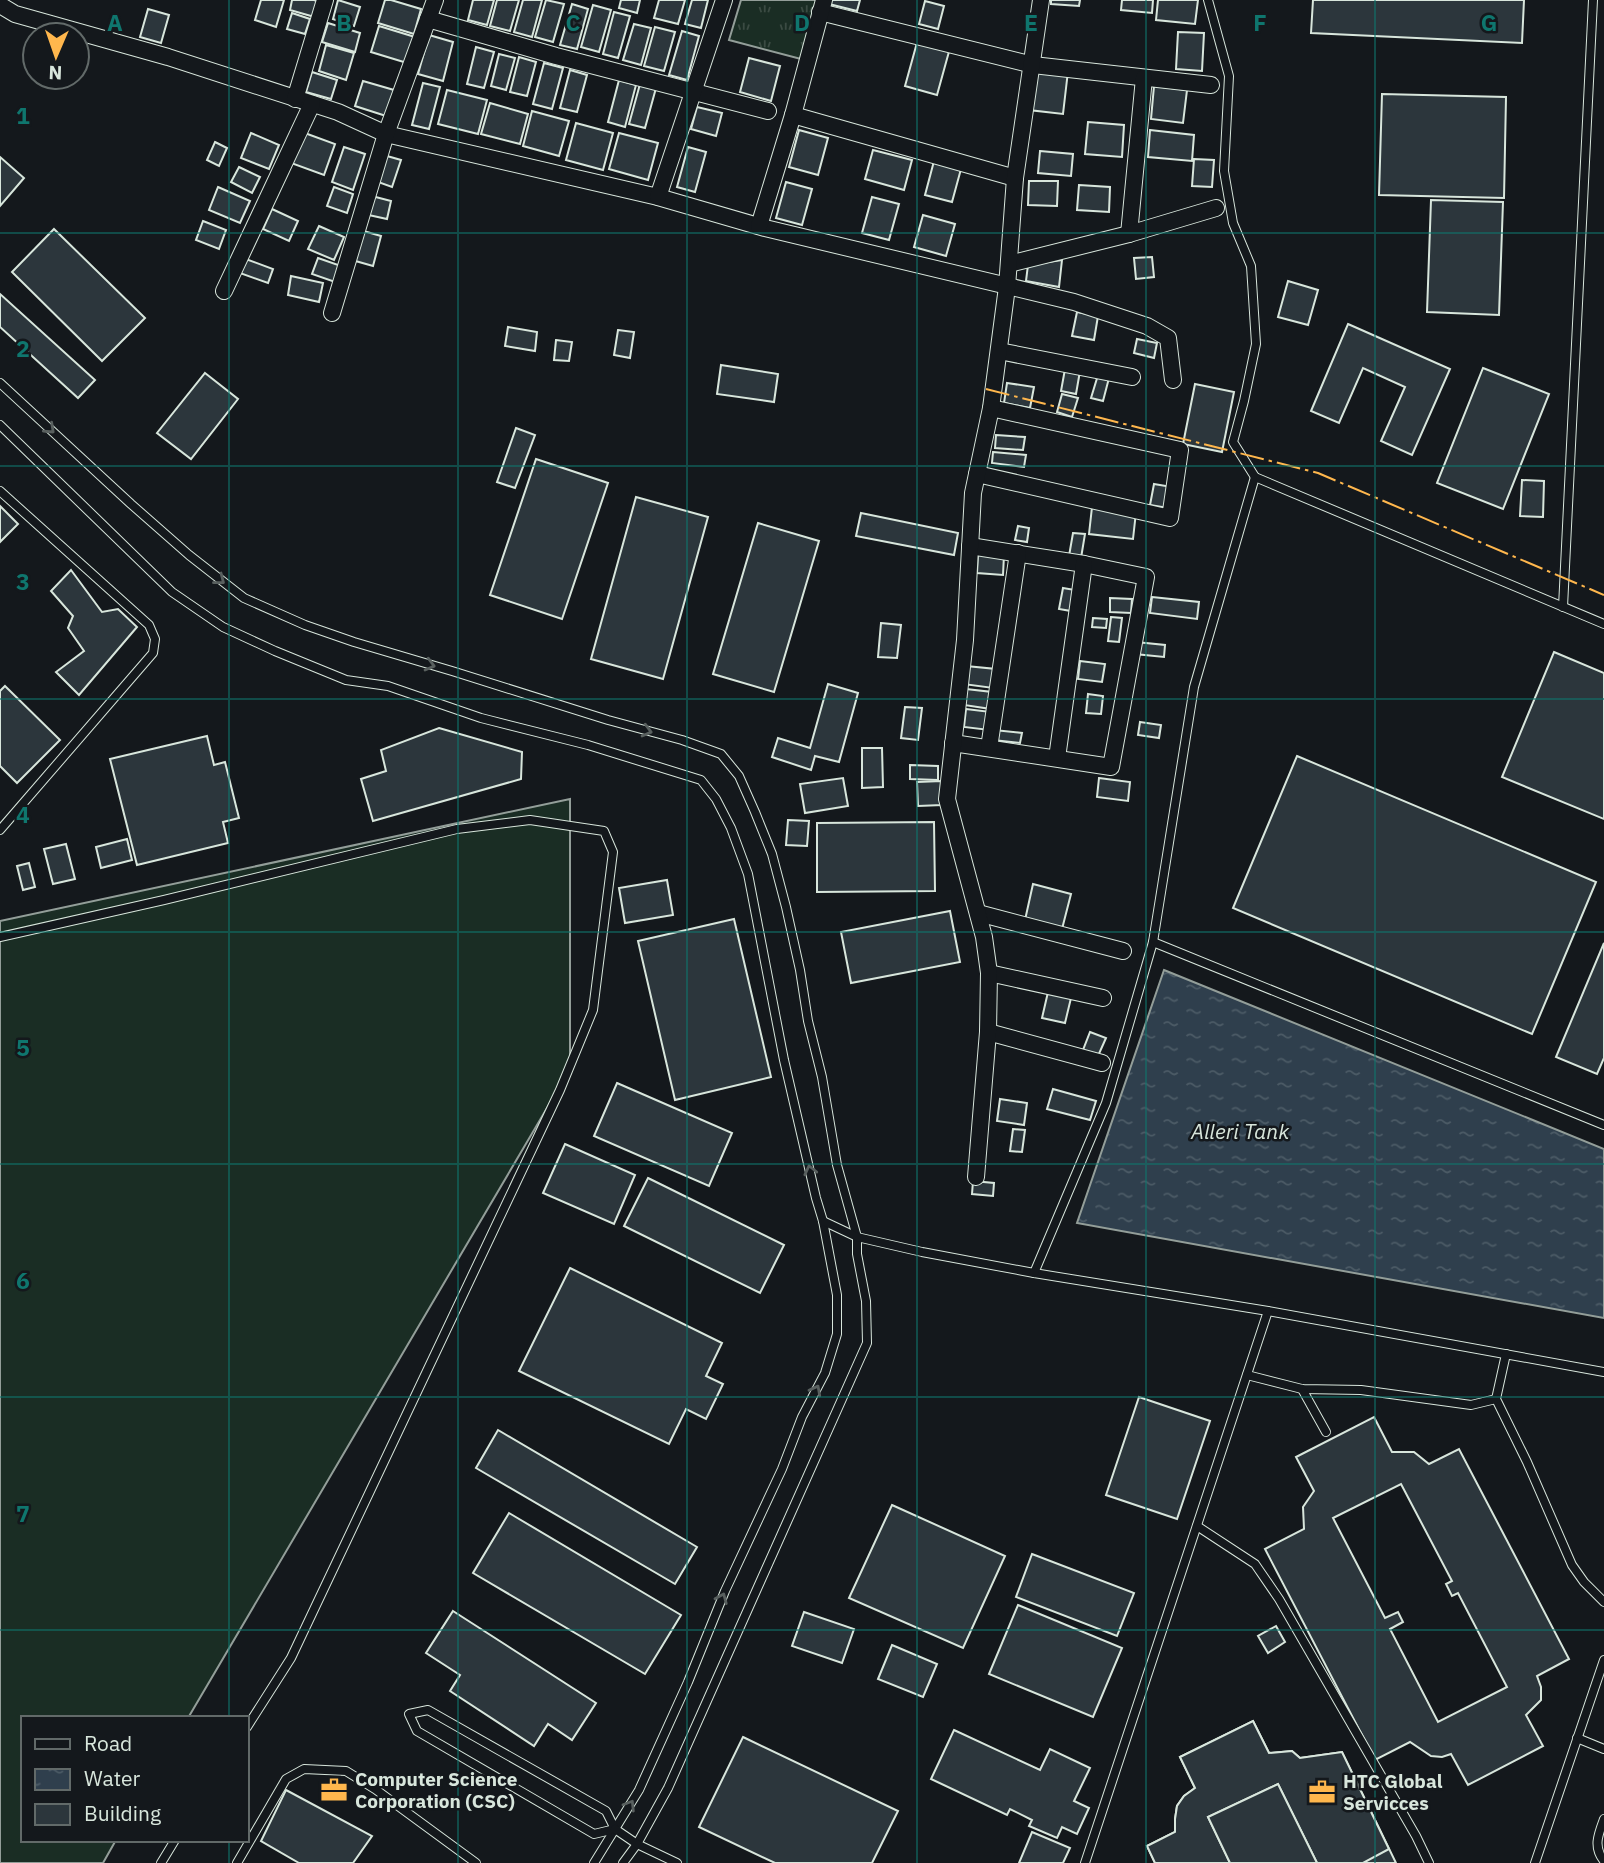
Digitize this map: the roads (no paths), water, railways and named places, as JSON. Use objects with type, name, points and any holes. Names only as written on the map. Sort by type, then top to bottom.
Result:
[{"type":"street","points":[[295,99],[325,0]]},
{"type":"street","points":[[332,313],[386,134],[435,0]]},
{"type":"street","points":[[658,197],[724,0]]},
{"type":"street","points":[[976,1177],[988,1032],[989,973],[978,912],[947,799],[965,640],[973,493],[991,408],[999,351],[1015,178],[1041,0]]},
{"type":"street","points":[[0,5],[15,14],[168,57],[338,112],[386,134],[658,197],[759,226],[1074,302],[1147,326],[1168,338],[1172,380]]},
{"type":"street","points":[[759,226],[793,116],[822,6],[1033,65],[1211,85]]},
{"type":"street","points":[[428,19],[556,56],[768,111]]},
{"type":"street","points":[[1129,234],[1144,78]]},
{"type":"street","points":[[224,291],[312,104]]},
{"type":"street","points":[[793,116],[1015,178]]},
{"type":"street","points":[[1009,264],[1129,234],[1216,208]]},
{"type":"street","points":[[999,351],[1132,377]]},
{"type":"street","points":[[977,474],[1170,518],[1180,450],[991,408]]},
{"type":"street","points":[[953,743],[1111,767],[1146,577],[970,546]]},
{"type":"street","points":[[989,748],[1018,554]]},
{"type":"street","points":[[1057,758],[1084,564]]},
{"type":"street","points":[[978,912],[1123,951]]},
{"type":"street","points":[[989,973],[1103,998]]},
{"type":"street","points":[[988,1032],[1102,1063]]},
{"type":"lane","points":[[1209,0],[1229,76],[1224,170],[1233,223],[1251,266],[1256,344],[1233,442],[1255,477],[1604,624]]},
{"type":"lane","points":[[1563,607],[1592,0]]},
{"type":"lane","points":[[0,383],[140,513],[244,598],[305,625],[354,642],[721,754],[739,776],[755,812],[772,855],[786,907],[822,1077],[837,1165],[857,1237],[857,1254],[866,1301],[867,1343],[668,1787],[637,1844],[623,1863]]},
{"type":"lane","points":[[0,425],[172,592],[223,627],[346,680],[388,686],[481,718],[588,745],[701,780],[716,799],[731,828],[748,874],[784,1060],[823,1221],[836,1295],[836,1334],[825,1373],[802,1417],[782,1469],[725,1591],[644,1780],[594,1863]]},
{"type":"lane","points":[[1034,1273],[1106,1103],[1153,942],[1194,687],[1255,477]]},
{"type":"lane","points":[[0,491],[149,625],[155,639],[153,653],[0,830]]},
{"type":"lane","points":[[0,937],[178,897],[457,828],[530,820],[604,831],[613,852],[593,1010],[560,1090],[291,1658],[248,1725]]},
{"type":"lane","points":[[1153,942],[1604,1125]]},
{"type":"lane","points":[[823,1221],[857,1237],[922,1252],[1268,1311],[1604,1373]]},
{"type":"lane","points":[[1085,1863],[1268,1311]]},
{"type":"lane","points":[[1506,1354],[1496,1399],[1572,1565],[1604,1602]]},
{"type":"lane","points":[[1247,1375],[1301,1389],[1361,1391],[1471,1405],[1496,1399]]},
{"type":"lane","points":[[1301,1389],[1326,1432]]},
{"type":"lane","points":[[1197,1525],[1255,1564],[1416,1836],[1429,1863]]},
{"type":"lane","points":[[1535,1863],[1604,1660]]},
{"type":"lane","points":[[615,1829],[594,1833],[417,1731],[409,1713],[428,1710],[606,1811],[615,1829],[637,1844],[677,1863]]},
{"type":"lane","points":[[1577,1738],[1604,1749]]},
{"type":"lane","points":[[237,1863],[286,1779],[304,1769],[346,1771],[476,1863]]},
{"type":"lane","points":[[1604,1819],[1596,1841],[1604,1861]]},
{"type":"lane","points":[[160,1863],[174,1842]]},
{"type":"water","name":"Alleri Tank","points":[[1164,970],[1604,1149],[1604,1318],[1077,1223]]},
{"type":"place","name":"Computer Science Corporation (CSC)","points":[[334,1790]]},
{"type":"place","name":"HTC Global Servicces","points":[[1322,1792]]}]
